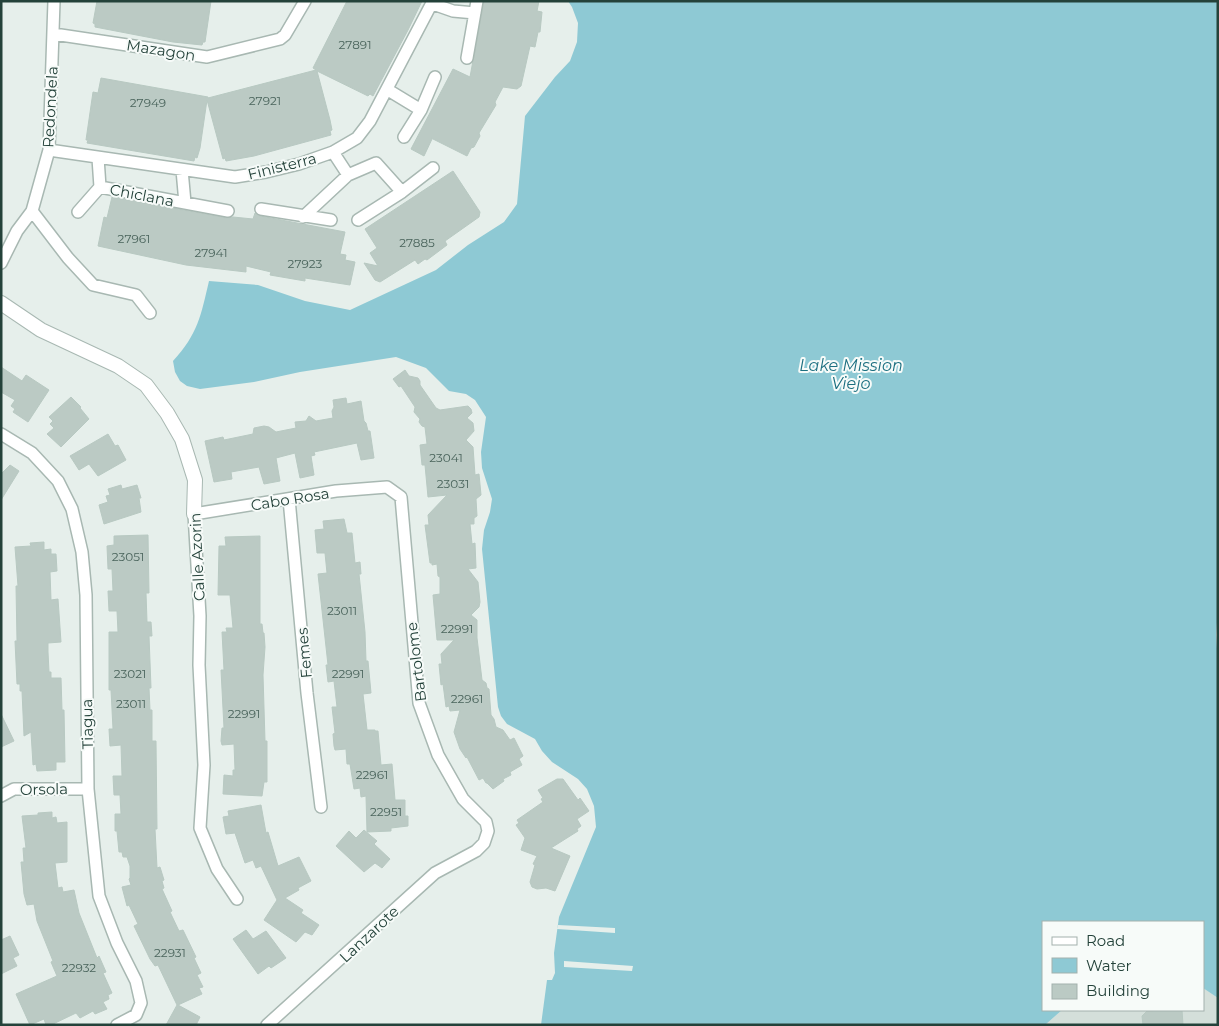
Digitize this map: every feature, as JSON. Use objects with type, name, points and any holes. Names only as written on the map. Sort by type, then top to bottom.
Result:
[{"type":"street","name":"Redondela","points":[[1,263],[17,231],[32,211],[48,150],[54,1]]},
{"type":"street","name":"Mazagon","points":[[54,34],[207,57],[280,40],[285,36],[305,1]]},
{"type":"street","points":[[433,2],[453,11],[476,7],[467,58]]},
{"type":"street","name":"Finisterra","points":[[48,150],[235,177],[299,164],[333,152],[357,138],[370,121],[433,2]]},
{"type":"street","points":[[404,137],[422,110],[435,77]]},
{"type":"street","points":[[388,90],[422,110]]},
{"type":"street","points":[[333,152],[348,175]]},
{"type":"street","name":"Chiclana","points":[[78,212],[100,187],[98,158]]},
{"type":"street","points":[[303,217],[348,175],[376,163],[402,192]]},
{"type":"street","points":[[358,220],[402,192],[433,168]]},
{"type":"street","name":"Chiclana","points":[[182,170],[185,204]]},
{"type":"street","name":"Chiclana","points":[[100,187],[228,211]]},
{"type":"street","points":[[262,209],[331,220]]},
{"type":"street","points":[[32,211],[68,258],[93,285],[136,296],[150,312]]},
{"type":"street","name":"Calle Azorin","points":[[1,303],[41,330],[118,366],[146,385],[167,413],[182,439],[195,480],[194,514],[200,616],[199,665],[204,765],[200,828],[217,870],[237,899]]},
{"type":"street","name":"Tiagua","points":[[1,434],[32,453],[58,481],[72,509],[82,552],[86,595],[88,788],[99,896],[117,943],[136,981],[141,1003],[136,1015],[117,1025]]},
{"type":"street","name":"Cabo Rosa","points":[[194,514],[336,491],[387,487]]},
{"type":"street","name":"Bartolome","points":[[387,487],[401,497],[420,703],[442,762],[463,799],[486,822],[488,831],[484,843],[476,851]]},
{"type":"street","name":"Femes","points":[[289,499],[307,693],[321,807]]},
{"type":"street","name":"Orsola","points":[[1,796],[14,789],[88,788]]},
{"type":"street","name":"Lanzarote","points":[[267,1025],[435,873],[476,851]]},
{"type":"shaded area","points":[[1204,989],[1218,998],[1218,1025],[1045,1025],[1061,1011],[1204,1011]]},
{"type":"water","name":"Lake Mission Viejo","points":[[568,1],[1218,1],[1218,610],[1216,635],[1218,662],[1218,998],[1204,989],[1204,921],[1042,921],[1042,1011],[1061,1011],[1045,1025],[541,1025],[547,980],[552,980],[555,973],[554,953],[559,917],[596,827],[594,806],[587,789],[578,779],[552,762],[542,751],[535,739],[507,724],[501,716],[498,707],[482,549],[484,530],[492,499],[482,468],[481,452],[486,417],[475,400],[466,394],[449,391],[426,368],[396,357],[300,372],[254,382],[200,389],[187,386],[180,381],[175,372],[173,361],[193,333],[201,314],[209,281],[258,285],[305,301],[350,310],[436,270],[468,245],[504,222],[517,204],[525,116],[570,61],[577,42],[578,23]]},
{"type":"pier","points":[[558,925],[615,928],[615,933],[557,929]]},
{"type":"pier","points":[[564,961],[633,966],[632,971],[564,967]]},
{"type":"building","points":[[97,1],[211,1],[205,42],[202,45],[173,42],[95,27],[93,23]]},
{"type":"building","points":[[347,1],[422,1],[373,96],[370,94],[368,96],[317,71],[330,120],[331,135],[254,156],[226,161],[225,158],[223,159],[207,100],[200,148],[194,161],[87,143],[93,92],[98,93],[101,78],[208,98],[316,70],[313,68]]},
{"type":"building","points":[[484,1],[539,1],[537,11],[542,12],[540,32],[538,32],[535,47],[530,46],[521,86],[517,89],[503,87],[495,102],[496,105],[479,133],[480,136],[467,156],[431,138],[424,156],[411,149],[453,69],[470,77]]},
{"type":"building","points":[[453,171],[480,212],[479,217],[445,241],[447,245],[427,260],[425,259],[418,264],[415,260],[380,282],[375,280],[364,263],[378,266],[370,253],[377,248],[365,229]]},
{"type":"building","points":[[112,197],[227,218],[253,219],[255,213],[260,216],[345,232],[340,254],[346,255],[345,260],[355,262],[350,285],[305,278],[305,281],[270,275],[271,272],[246,266],[246,272],[186,265],[98,246],[104,217],[107,218]]},
{"type":"building","points":[[1,367],[22,381],[26,375],[49,390],[28,422],[13,412],[15,409],[11,406],[15,400],[1,392]]},
{"type":"building","points":[[405,370],[409,376],[418,378],[420,385],[436,408],[440,410],[468,406],[472,413],[467,418],[473,423],[474,431],[466,440],[473,447],[475,475],[479,474],[481,495],[476,499],[477,516],[474,518],[474,524],[470,524],[472,544],[475,543],[476,568],[468,569],[478,582],[480,602],[479,607],[471,615],[477,620],[482,680],[489,689],[491,715],[496,727],[503,730],[510,740],[514,738],[523,756],[519,759],[522,765],[510,772],[511,775],[503,779],[504,781],[493,789],[483,778],[479,780],[467,757],[460,749],[454,732],[460,710],[450,711],[449,706],[446,707],[443,684],[441,685],[439,664],[442,664],[441,654],[454,640],[437,640],[433,595],[440,594],[440,577],[438,576],[437,564],[432,565],[430,563],[425,525],[429,525],[428,515],[447,495],[428,497],[425,465],[422,465],[420,445],[427,444],[425,427],[419,422],[420,419],[414,412],[415,407],[401,386],[399,387],[393,379]]},
{"type":"building","points":[[71,397],[89,419],[61,447],[47,434],[54,428],[50,424],[53,421],[49,417]]},
{"type":"building","points":[[346,398],[347,404],[361,401],[364,421],[368,431],[370,431],[374,458],[361,460],[357,443],[314,452],[315,455],[311,456],[314,475],[300,478],[295,453],[276,458],[280,481],[264,484],[259,467],[231,472],[232,479],[214,482],[205,441],[223,437],[224,440],[253,434],[254,428],[264,426],[276,432],[296,428],[295,422],[306,421],[309,416],[316,421],[333,418],[333,400]]},
{"type":"building","points":[[108,434],[115,446],[118,445],[126,460],[98,476],[89,464],[79,470],[70,456]]},
{"type":"building","points":[[10,465],[19,471],[1,500],[1,474]]},
{"type":"building","points":[[121,485],[122,489],[137,485],[141,498],[139,498],[141,512],[104,524],[99,505],[108,502],[106,496],[110,495],[108,489]]},
{"type":"building","points":[[344,519],[347,533],[352,533],[355,563],[360,562],[361,574],[359,574],[366,661],[368,661],[371,693],[363,694],[367,730],[378,731],[381,765],[392,764],[395,800],[405,800],[405,816],[408,816],[408,826],[391,828],[391,831],[367,832],[366,796],[361,797],[360,788],[354,789],[350,764],[347,764],[346,749],[335,750],[334,746],[333,734],[335,733],[332,707],[337,707],[334,681],[328,682],[326,665],[328,665],[318,574],[327,573],[325,553],[317,553],[315,530],[324,529],[323,521]]},
{"type":"building","points":[[148,535],[149,593],[146,593],[147,622],[151,622],[152,636],[149,636],[151,688],[149,688],[150,710],[152,710],[152,741],[156,741],[157,829],[155,829],[157,868],[160,867],[164,880],[162,881],[164,888],[162,889],[172,911],[170,912],[179,931],[183,930],[196,957],[194,958],[201,973],[197,975],[203,987],[199,988],[202,994],[178,1005],[200,1017],[196,1025],[166,1025],[177,1005],[158,965],[155,966],[150,959],[134,926],[138,924],[129,905],[127,906],[122,887],[131,885],[129,879],[130,866],[127,857],[123,857],[122,852],[119,852],[117,831],[115,831],[115,814],[121,814],[120,795],[114,795],[113,776],[122,776],[121,745],[110,746],[109,729],[113,729],[111,690],[109,690],[109,632],[118,632],[117,611],[109,611],[108,591],[113,591],[112,569],[108,569],[107,546],[114,545],[114,536]]},
{"type":"building","points":[[260,536],[260,624],[262,624],[264,633],[265,647],[263,675],[265,741],[267,741],[267,782],[264,782],[262,796],[223,794],[224,775],[233,776],[233,770],[235,770],[234,744],[222,745],[221,741],[222,728],[224,728],[221,670],[224,670],[222,632],[227,632],[226,628],[233,628],[230,595],[218,595],[219,546],[226,546],[225,537]]},
{"type":"building","points":[[44,542],[44,550],[51,549],[51,554],[56,554],[57,571],[50,572],[51,600],[58,599],[61,642],[48,643],[48,652],[51,678],[61,678],[65,762],[56,762],[56,770],[37,771],[36,764],[33,765],[31,732],[24,736],[22,691],[20,691],[20,684],[17,684],[15,641],[17,641],[16,586],[18,586],[15,547],[31,546],[30,543]]},
{"type":"building","points":[[1,714],[14,741],[1,747]]},
{"type":"building","points":[[557,779],[563,779],[578,800],[580,798],[589,811],[577,819],[581,826],[577,829],[578,831],[551,848],[570,856],[555,891],[532,887],[530,882],[535,865],[533,864],[537,856],[521,850],[525,838],[516,825],[519,823],[517,820],[543,802],[541,799],[543,798],[538,790]]},
{"type":"building","points":[[261,805],[266,833],[268,832],[278,866],[299,857],[311,881],[285,898],[303,910],[301,913],[319,925],[312,935],[305,932],[296,942],[264,920],[277,900],[261,866],[256,868],[253,860],[245,863],[235,833],[226,834],[223,817],[229,816],[228,811]]},
{"type":"building","points":[[52,812],[52,818],[56,817],[57,823],[67,822],[67,862],[55,863],[58,888],[62,887],[63,892],[74,890],[79,913],[97,958],[99,956],[106,972],[103,973],[112,993],[108,995],[109,999],[103,1002],[107,1009],[95,1014],[93,1011],[80,1018],[76,1013],[51,1025],[46,1025],[44,1019],[30,1025],[16,994],[57,976],[37,921],[34,904],[27,905],[24,894],[21,862],[24,862],[23,848],[26,848],[22,816]]},
{"type":"building","points":[[364,830],[377,841],[374,844],[390,859],[382,868],[375,863],[364,872],[336,846],[349,831],[356,838]]},
{"type":"building","points":[[246,930],[253,939],[266,931],[286,958],[258,974],[233,939]]},
{"type":"building","points":[[10,936],[19,955],[13,958],[17,966],[1,974],[1,940]]},
{"type":"building","points":[[1147,1011],[1182,1011],[1183,1025],[1143,1025],[1142,1016]]}]
